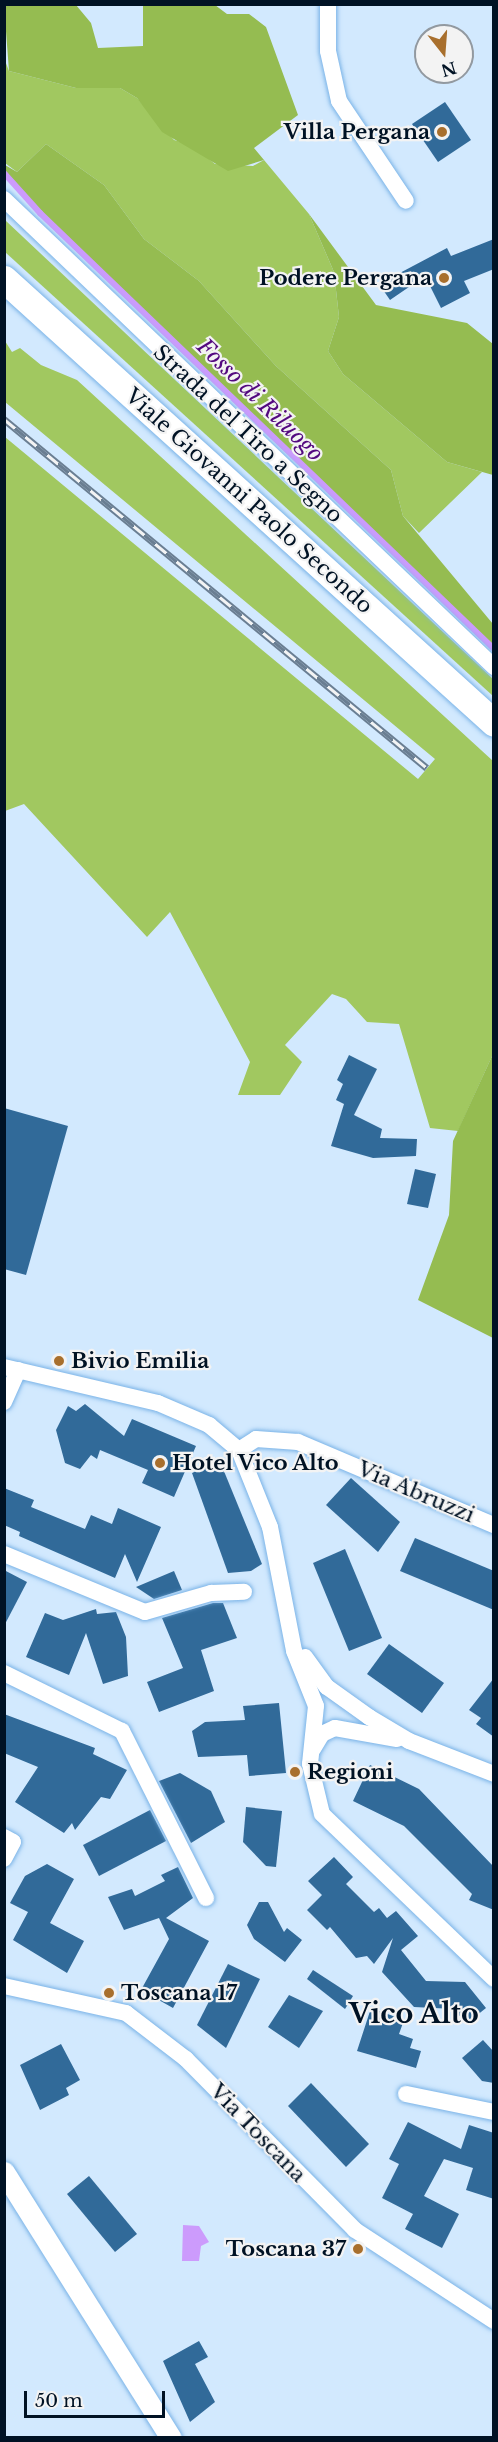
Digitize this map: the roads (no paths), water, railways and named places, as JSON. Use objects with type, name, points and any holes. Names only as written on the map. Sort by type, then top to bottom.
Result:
[{"type":"main road","name":"Viale Giovanni Paolo Secondo","points":[[4,279],[494,723]]},
{"type":"street","points":[[328,4],[328,51],[339,101],[406,201]]},
{"type":"street","name":"Strada del Tiro a Segno","points":[[4,199],[494,667]]},
{"type":"street","points":[[4,1402],[11,1368],[168,1407],[209,1425],[239,1450],[270,1527],[291,1623],[295,1656],[317,1710],[311,1773],[326,1821],[494,1979]]},
{"type":"street","name":"Via Abruzzi","points":[[239,1450],[256,1439],[298,1442],[494,1525]]},
{"type":"street","points":[[4,1554],[145,1612],[211,1593],[244,1592]]},
{"type":"street","points":[[291,1623],[327,1687],[409,1741]]},
{"type":"street","points":[[4,1673],[122,1731],[206,1898]]},
{"type":"street","points":[[312,1750],[322,1734],[335,1728],[409,1741],[494,1774]]},
{"type":"street","points":[[4,1837],[13,1842],[4,1859]]},
{"type":"street","name":"Via Toscana","points":[[4,1986],[102,2005],[133,2018],[186,2059],[355,2230],[494,2321]]},
{"type":"street","points":[[406,2094],[494,2112]]},
{"type":"street","points":[[4,2172],[171,2438]]},
{"type":"waterway","name":"Fosso di Riluogo","points":[[4,173],[40,213],[494,649]]},
{"type":"railway","points":[[4,419],[427,768]]},
{"type":"place","name":"Villa Pergana","points":[[442,132]]},
{"type":"place","name":"Podere Pergana","points":[[444,278]]},
{"type":"place","name":"Bivio Emilia","points":[[59,1361]]},
{"type":"place","name":"Hotel Vico Alto","points":[[160,1463]]},
{"type":"place","name":"Regioni","points":[[295,1772]]},
{"type":"place","name":"Toscana 17","points":[[109,1993]]},
{"type":"place","name":"Toscana 37","points":[[358,2249]]},
{"type":"district","name":"Vico Alto","points":[[414,2014]]}]
